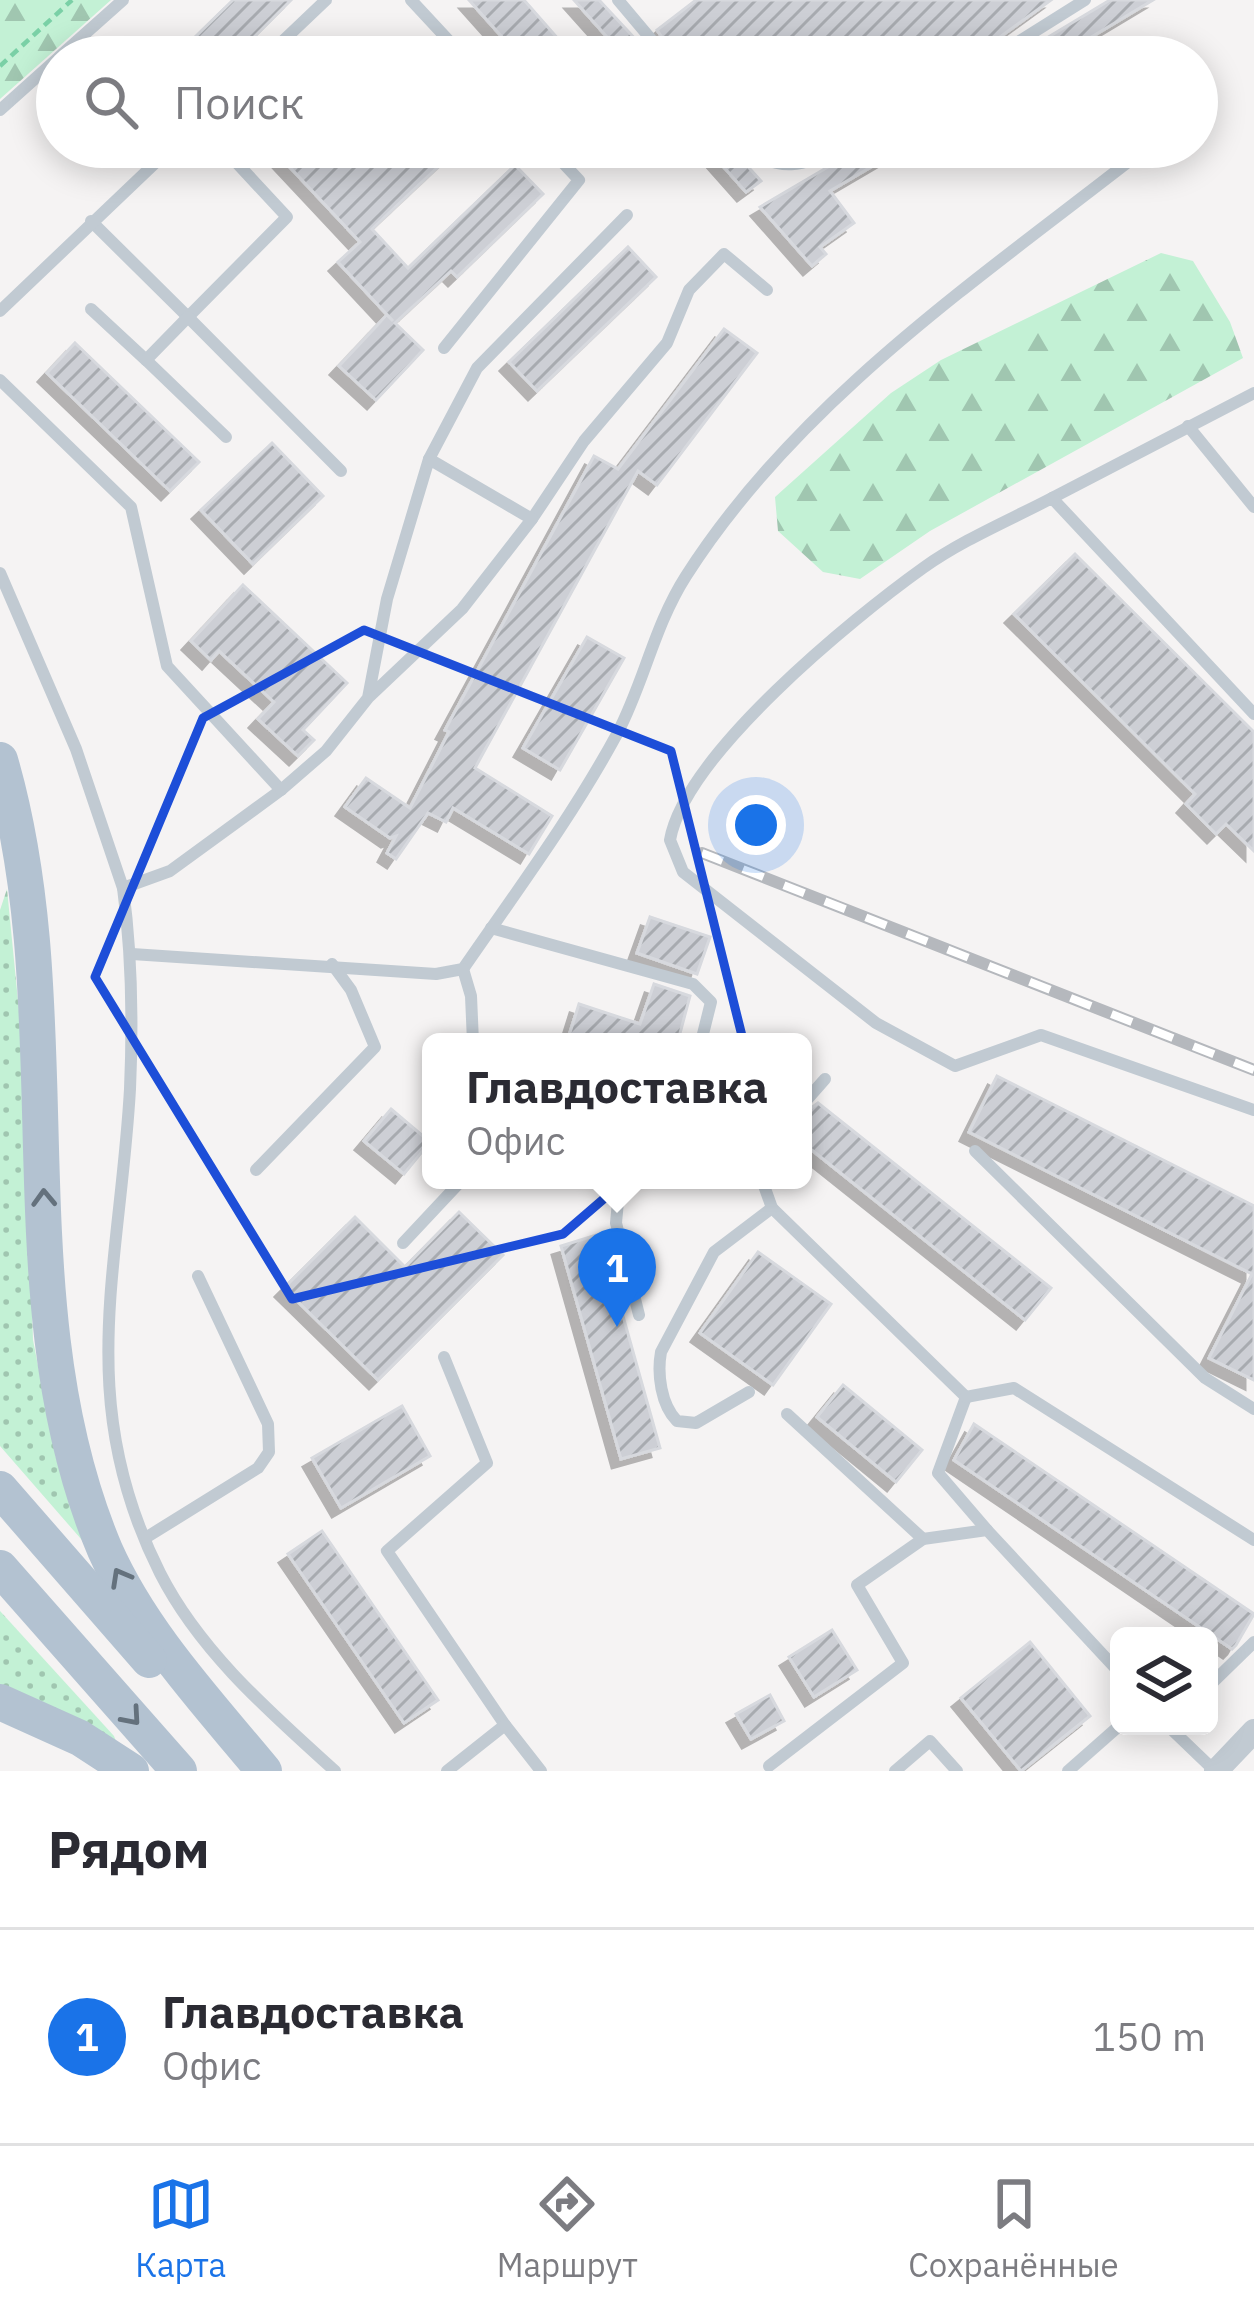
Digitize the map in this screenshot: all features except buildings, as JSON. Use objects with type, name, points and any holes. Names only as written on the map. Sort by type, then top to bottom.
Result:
[{"type":"main road","points":[[0,760],[31,907],[47,1296],[67,1437],[92,1515],[125,1587],[154,1633],[264,1771]]},
{"type":"main road","points":[[0,1489],[246,1771]]},
{"type":"main road","points":[[0,1568],[179,1771]]},
{"type":"main road","points":[[0,1702],[80,1738],[130,1771]]},
{"type":"street","points":[[1216,1771],[1254,1731]]},
{"type":"lane","points":[[83,36],[123,0]]},
{"type":"lane","points":[[288,36],[326,0]]},
{"type":"lane","points":[[411,0],[444,36]]},
{"type":"lane","points":[[617,0],[648,36]]},
{"type":"lane","points":[[1027,36],[1084,0]]},
{"type":"lane","points":[[0,110],[36,78]]},
{"type":"lane","points":[[0,311],[149,168]]},
{"type":"lane","points":[[146,360],[286,217],[241,168]]},
{"type":"lane","points":[[444,348],[579,180],[568,168]]},
{"type":"lane","points":[[132,954],[436,974],[463,969],[540,860],[620,729],[661,619],[688,572],[757,486],[873,363],[1120,168]]},
{"type":"lane","points":[[368,698],[387,599],[429,460],[477,368],[627,215]]},
{"type":"lane","points":[[92,221],[341,471]]},
{"type":"lane","points":[[123,888],[170,871],[281,790],[326,751],[368,698],[462,609],[532,519],[584,441],[668,343],[688,290],[724,254],[766,290]]},
{"type":"lane","points":[[91,309],[226,437]]},
{"type":"lane","points":[[0,380],[130,507],[167,666],[281,790]]},
{"type":"lane","points":[[1254,393],[925,567],[758,706],[691,794],[673,828],[672,851],[683,872],[876,1023],[955,1066],[1041,1035],[1254,1110]]},
{"type":"lane","points":[[1188,426],[1254,507]]},
{"type":"lane","points":[[429,460],[532,519]]},
{"type":"lane","points":[[1052,497],[1254,714]]},
{"type":"lane","points":[[0,573],[76,749],[123,888],[132,954],[130,1088],[105,1330],[107,1399],[119,1459],[160,1572],[191,1621],[252,1695],[335,1771]]},
{"type":"lane","points":[[491,928],[694,984],[711,1001],[703,1033]]},
{"type":"lane","points":[[256,1170],[375,1048],[351,990],[332,964]]},
{"type":"lane","points":[[463,969],[471,996],[473,1033]]},
{"type":"lane","points":[[812,1094],[825,1079]]},
{"type":"lane","points":[[975,1151],[1205,1378],[1254,1409]]},
{"type":"lane","points":[[403,1243],[454,1189]]},
{"type":"lane","points":[[619,1189],[616,1223],[639,1316]]},
{"type":"lane","points":[[765,1189],[772,1208],[966,1396]]},
{"type":"lane","points":[[749,1392],[696,1423],[677,1421],[668,1412],[658,1367],[661,1352],[714,1252],[772,1208]]},
{"type":"lane","points":[[147,1537],[258,1468],[269,1452],[268,1424],[198,1276]]},
{"type":"lane","points":[[444,1357],[487,1463],[387,1551],[541,1771]]},
{"type":"lane","points":[[966,1396],[1014,1388],[1254,1540]]},
{"type":"lane","points":[[966,1396],[938,1473],[1110,1662]]},
{"type":"lane","points":[[787,1414],[922,1538]]},
{"type":"lane","points":[[769,1766],[903,1663],[857,1585],[922,1538],[987,1530]]},
{"type":"lane","points":[[1218,1677],[1254,1642]]},
{"type":"lane","points":[[447,1771],[505,1725]]},
{"type":"lane","points":[[1068,1771],[1110,1734]]},
{"type":"lane","points":[[1178,1735],[1216,1771]]},
{"type":"lane","points":[[895,1771],[931,1741],[957,1771]]},
{"type":"path","points":[[0,66],[72,0]]},
{"type":"highlighted area","points":[[364,630],[671,751],[751,1072],[563,1234],[292,1299],[95,977],[203,718]]},
{"type":"green space","points":[[0,0],[111,0],[71,36],[36,36],[36,67],[0,99]]},
{"type":"green space","points":[[1161,253],[1193,261],[1230,322],[1243,358],[930,531],[860,579],[823,572],[778,531],[775,497],[891,393],[941,360]]},
{"type":"green space","points":[[7,889],[24,1062],[33,1340],[56,1458],[88,1547],[0,1446],[0,910]]},
{"type":"green space","points":[[0,1611],[114,1736],[117,1744],[0,1687]]},
{"type":"railway","points":[[702,853],[1254,1070]]},
{"type":"place","name":"Главдоставка","points":[[617,1327]]}]
